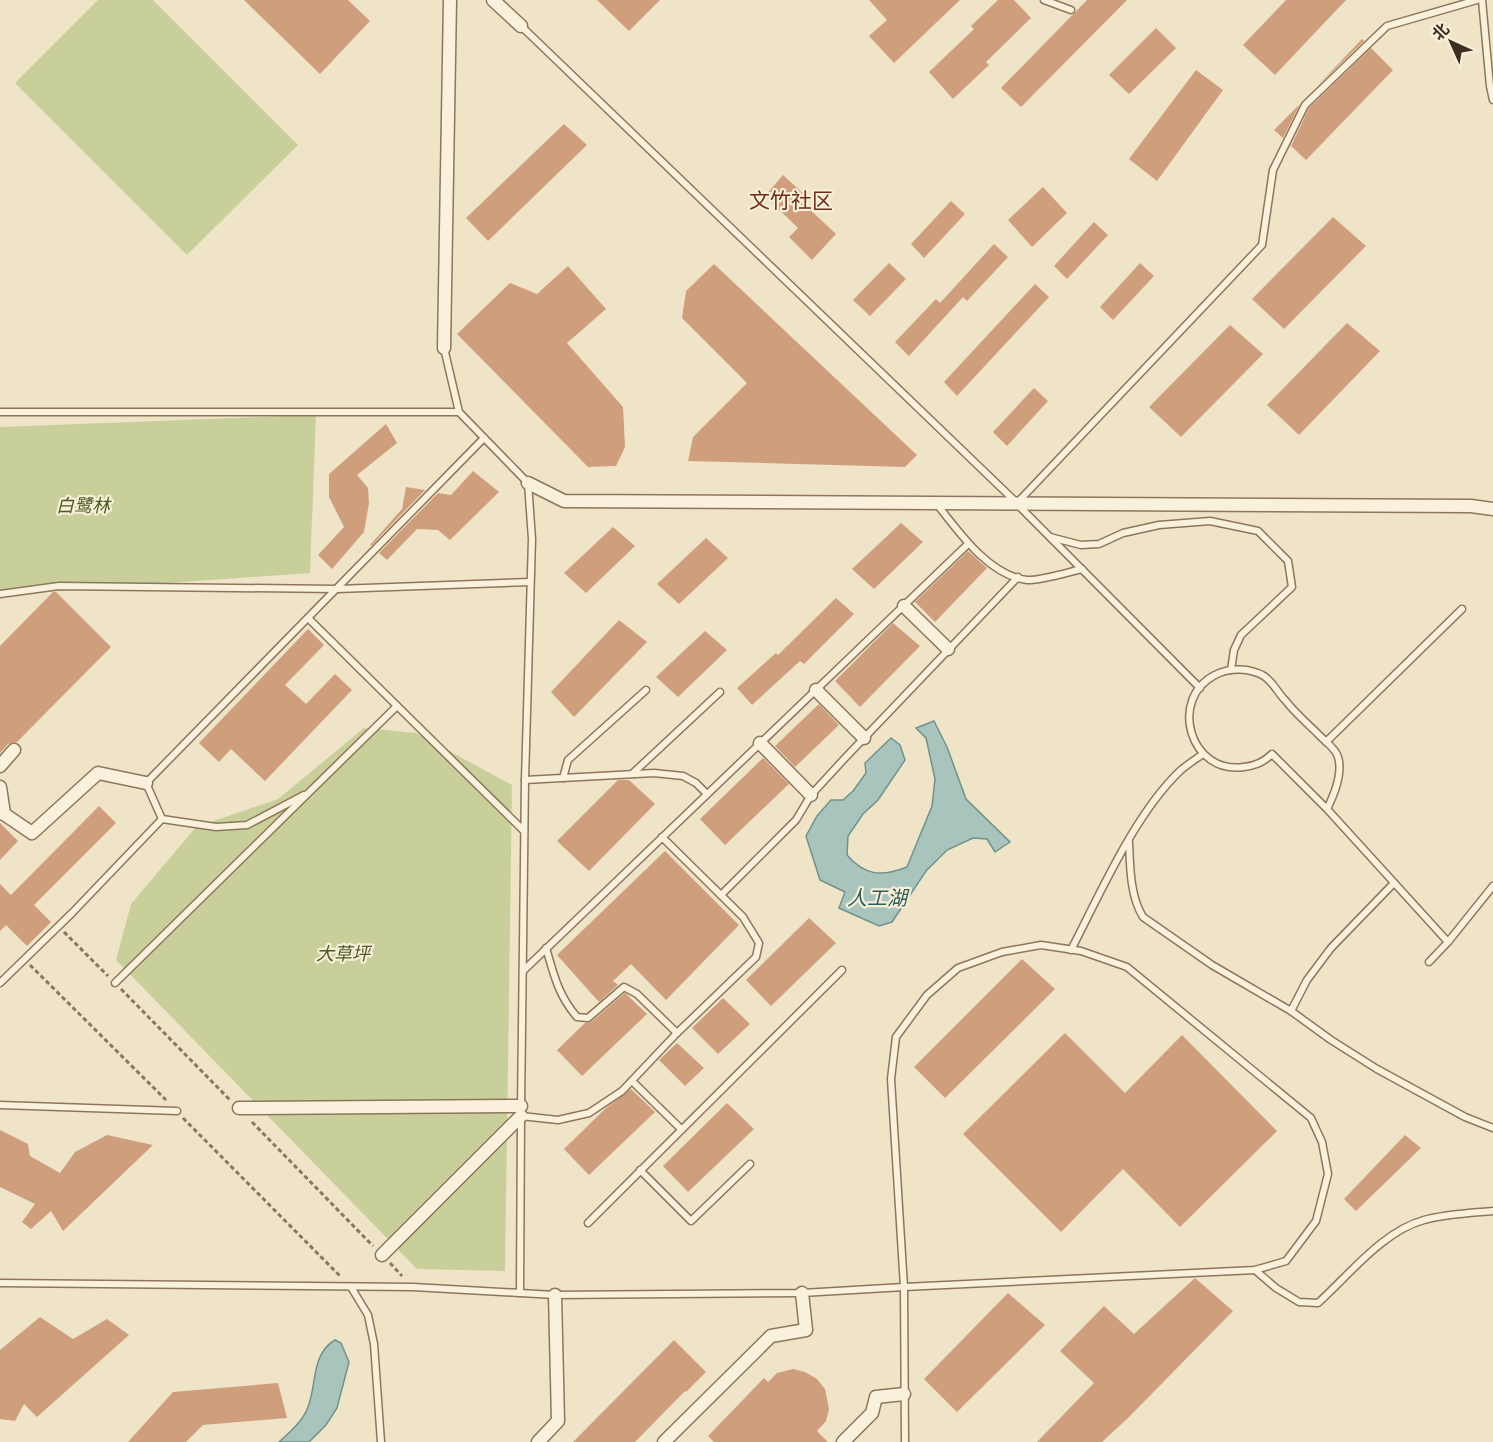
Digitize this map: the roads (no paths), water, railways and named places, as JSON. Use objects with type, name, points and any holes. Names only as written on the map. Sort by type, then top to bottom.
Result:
[{"type":"street","points":[[444,348],[450,0]]},
{"type":"street","points":[[493,0],[521,26]]},
{"type":"street","points":[[528,483],[564,501],[1471,506],[1493,509]]},
{"type":"street","points":[[904,606],[948,649]]},
{"type":"street","points":[[816,690],[864,738]]},
{"type":"street","points":[[760,743],[811,795]]},
{"type":"street","points":[[0,766],[14,750]]},
{"type":"street","points":[[0,787],[2,813],[32,833],[98,773],[146,783]]},
{"type":"street","points":[[238,1108],[521,1111]]},
{"type":"street","points":[[382,1255],[521,1111]]},
{"type":"street","points":[[664,1442],[771,1336],[806,1330],[802,1293]]},
{"type":"street","points":[[538,1442],[558,1421],[555,1295]]},
{"type":"street","points":[[843,1442],[872,1413],[876,1397],[904,1394]]},
{"type":"lane","points":[[1044,0],[1071,10]]},
{"type":"lane","points":[[1017,503],[1262,245],[1273,170],[1305,105],[1387,26],[1477,0]]},
{"type":"lane","points":[[1482,0],[1493,100]]},
{"type":"lane","points":[[521,26],[1017,503],[1200,688]]},
{"type":"lane","points":[[444,348],[459,412],[528,483],[532,539],[524,831],[520,1293]]},
{"type":"lane","points":[[0,412],[459,412]]},
{"type":"lane","points":[[162,819],[146,783],[484,438]]},
{"type":"lane","points":[[936,503],[968,544],[999,570],[1028,580],[1082,569]]},
{"type":"lane","points":[[1050,537],[1081,545],[1099,544],[1123,533],[1159,525],[1210,521],[1258,531],[1288,561],[1292,587],[1241,636],[1234,650],[1231,670]]},
{"type":"lane","points":[[523,971],[968,544]]},
{"type":"lane","points":[[721,896],[796,820],[811,795],[1018,577]]},
{"type":"lane","points":[[0,594],[59,586],[336,589],[530,582]]},
{"type":"lane","points":[[1326,742],[1462,609]]},
{"type":"lane","points":[[308,618],[524,831]]},
{"type":"lane","points":[[1327,810],[1339,769],[1338,754],[1284,700],[1275,686],[1262,675],[1247,670],[1231,670],[1215,675],[1200,688],[1193,698],[1188,714],[1190,730],[1196,745],[1203,754],[1221,766],[1237,768],[1253,766],[1272,754],[1327,810],[1448,942]]},
{"type":"lane","points":[[563,778],[568,760],[646,690]]},
{"type":"lane","points":[[632,774],[720,692]]},
{"type":"lane","points":[[115,983],[397,706]]},
{"type":"lane","points":[[1071,950],[1129,842],[1159,794],[1182,769],[1203,754]]},
{"type":"lane","points":[[525,780],[654,773],[683,776],[696,783],[707,794]]},
{"type":"lane","points":[[162,819],[216,827],[247,825],[309,792]]},
{"type":"lane","points":[[0,983],[162,819]]},
{"type":"lane","points":[[521,1111],[558,1120],[589,1113],[622,1091],[677,1033],[756,957],[759,943],[743,917],[662,837]]},
{"type":"lane","points":[[1129,842],[1137,908],[1143,917],[1212,966],[1291,1011],[1377,1069],[1465,1117],[1493,1128]]},
{"type":"lane","points":[[1291,1011],[1307,980],[1331,948],[1394,883]]},
{"type":"lane","points":[[1429,962],[1493,886]]},
{"type":"lane","points":[[0,1283],[413,1287],[555,1295],[802,1293],[904,1287],[1255,1270],[1286,1261],[1316,1221],[1328,1173],[1322,1142],[1311,1118],[1127,967],[1081,951],[1041,945],[1002,952],[958,968],[927,994],[896,1037],[891,1079],[904,1287],[905,1442]]},
{"type":"lane","points":[[546,948],[558,988],[565,1003],[577,1017],[588,1018],[624,987],[637,994],[677,1033]]},
{"type":"lane","points":[[588,1223],[842,970]]},
{"type":"lane","points":[[632,1081],[681,1129]]},
{"type":"lane","points":[[0,1105],[177,1112]]},
{"type":"lane","points":[[640,1170],[691,1221],[750,1164]]},
{"type":"lane","points":[[1255,1270],[1276,1288],[1299,1302],[1318,1303],[1378,1246],[1401,1230],[1423,1220],[1493,1211]]},
{"type":"lane","points":[[351,1287],[368,1315],[374,1344],[381,1442]]},
{"type":"water","name":"人工湖","points":[[934,721],[947,747],[966,799],[1010,842],[995,852],[987,839],[973,838],[947,850],[926,871],[892,922],[879,926],[839,908],[845,892],[820,880],[806,836],[817,816],[831,800],[843,800],[853,791],[866,773],[865,763],[891,738],[900,745],[905,760],[878,800],[863,814],[848,836],[847,855],[860,867],[874,873],[890,872],[907,867],[932,806],[935,779],[926,738],[916,728]]},
{"type":"water","points":[[335,1340],[341,1343],[349,1362],[337,1408],[326,1425],[309,1442],[279,1442],[296,1426],[306,1412],[318,1361],[327,1346]]},
{"type":"district","name":"文竹社区","points":[[791,201]]},
{"type":"park label","name":"白鹭林","points":[[83,506]]},
{"type":"park label","name":"大草坪","points":[[343,954]]}]
